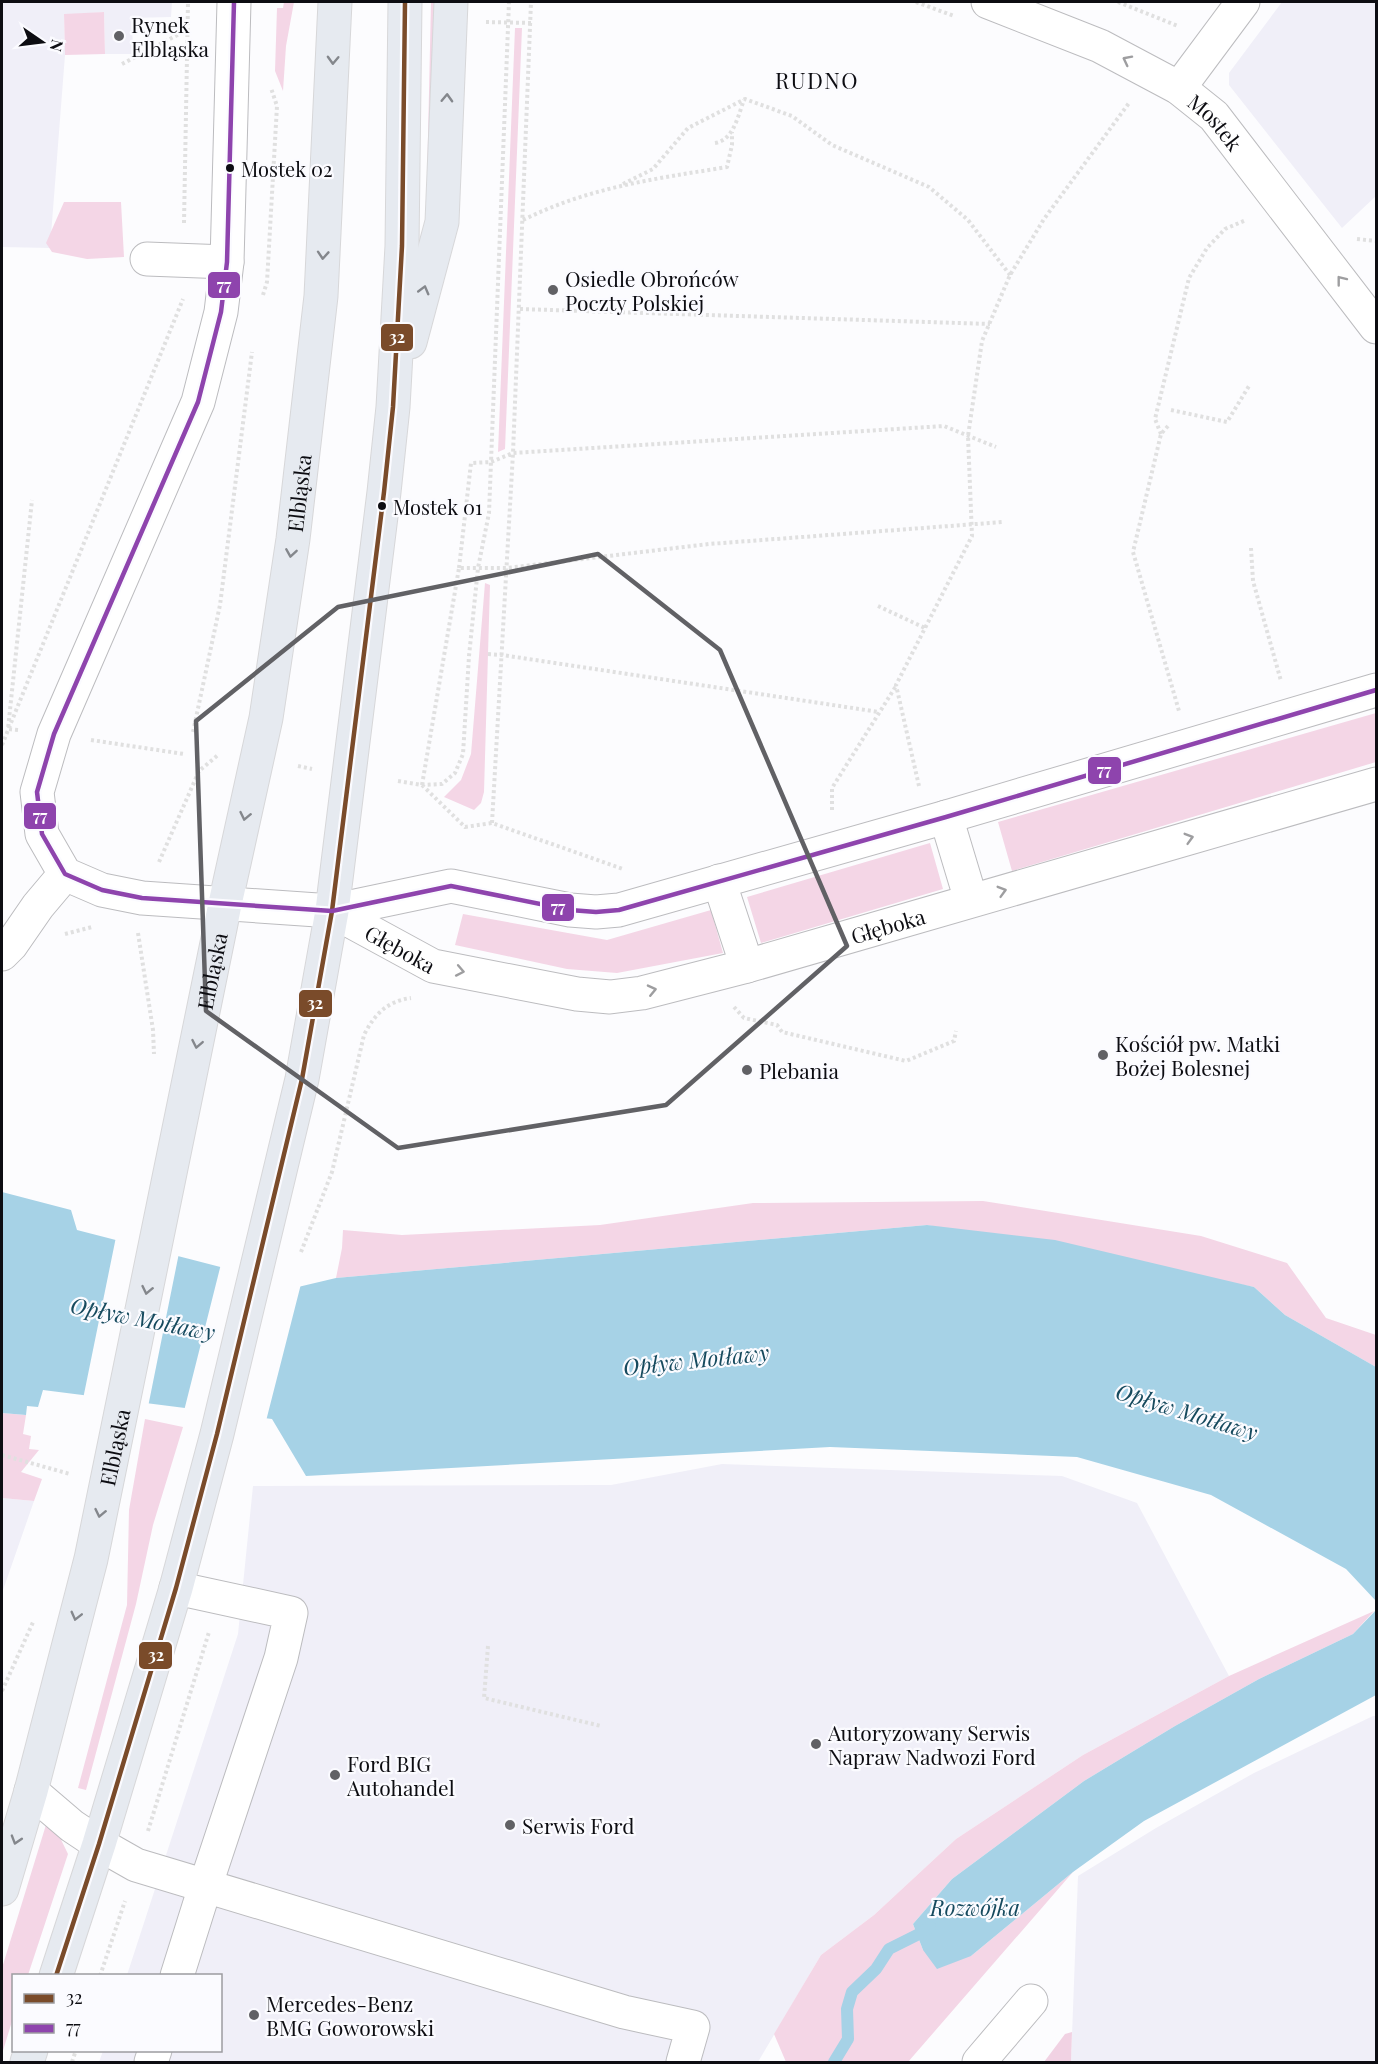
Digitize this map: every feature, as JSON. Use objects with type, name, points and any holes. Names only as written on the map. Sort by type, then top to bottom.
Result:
[{"type":"main road","name":"Elbląska","points":[[2,1889],[31,1791],[91,1559],[225,904],[266,718],[293,539],[321,296],[335,2]]},
{"type":"main road","points":[[57,1974],[99,1844],[176,1588],[218,1434],[302,1079],[332,911],[393,408],[402,246],[405,2]]},
{"type":"main road","points":[[393,408],[442,222],[451,11]]},
{"type":"street","points":[[234,2],[227,262],[222,312],[198,402],[54,734],[37,792],[42,834],[65,874],[102,890],[140,914],[225,904],[332,911]]},
{"type":"street","name":"Mostek","points":[[988,2],[1100,46],[1179,88],[1214,116],[1377,327]]},
{"type":"street","points":[[1179,88],[1243,2]]},
{"type":"street","points":[[147,259],[227,262]]},
{"type":"street","name":"Głęboka","points":[[332,911],[451,886],[559,908],[596,912],[619,910],[946,817],[1377,690]]},
{"type":"street","name":"Głęboka","points":[[332,911],[433,966],[577,994],[610,997],[642,993],[747,966],[1377,784]]},
{"type":"street","points":[[946,817],[971,900]]},
{"type":"street","points":[[2,954],[65,874]]},
{"type":"street","points":[[719,881],[747,966]]},
{"type":"street","points":[[176,1588],[291,1612],[281,1658],[204,1887],[178,1974]]},
{"type":"street","points":[[31,1791],[72,1826],[136,1865],[624,2012],[693,2027],[683,2062]]},
{"type":"street","points":[[979,2062],[1031,2001]]},
{"type":"path","points":[[2,745],[183,301],[188,2]]},
{"type":"path","points":[[398,781],[422,785],[442,784],[455,773],[463,754],[469,656],[478,568],[489,513],[508,2]]},
{"type":"path","points":[[492,823],[520,309],[531,2]]},
{"type":"path","points":[[916,2],[960,18]]},
{"type":"path","points":[[1118,2],[1181,27]]},
{"type":"path","points":[[451,11],[508,22],[531,23]]},
{"type":"path","points":[[122,64],[187,30]]},
{"type":"path","points":[[832,816],[832,788],[896,685],[972,536],[968,436],[982,341],[1010,275],[1044,219],[1137,92],[1147,71]]},
{"type":"path","points":[[523,220],[545,209],[589,193],[624,184],[727,167],[732,145],[732,132],[745,99]]},
{"type":"path","points":[[624,184],[652,169],[688,128],[745,99],[792,116],[832,145],[929,187],[968,220],[1010,275]]},
{"type":"path","points":[[715,143],[720,142],[732,132]]},
{"type":"path","points":[[1161,434],[1155,419],[1189,278],[1207,248],[1225,229],[1250,218]]},
{"type":"path","points":[[520,309],[990,324]]},
{"type":"path","points":[[1171,410],[1227,422],[1249,386]]},
{"type":"path","points":[[422,785],[459,568],[471,463],[491,462],[513,453],[944,426],[996,447]]},
{"type":"path","points":[[1168,426],[1161,434],[1133,552],[1179,712],[1168,715]]},
{"type":"path","points":[[8,729],[32,501]]},
{"type":"path","points":[[459,568],[507,568],[709,544],[1003,522]]},
{"type":"path","points":[[1251,548],[1253,581],[1282,681]]},
{"type":"path","points":[[878,606],[925,628]]},
{"type":"path","points":[[488,654],[879,712]]},
{"type":"path","points":[[1270,685],[1289,680]]},
{"type":"path","points":[[896,685],[920,790]]},
{"type":"path","points":[[8,729],[184,754]]},
{"type":"path","points":[[153,1030],[139,937],[140,914],[200,771],[221,752]]},
{"type":"path","points":[[422,785],[465,827],[492,823],[624,870]]},
{"type":"path","points":[[61,934],[93,927]]},
{"type":"path","points":[[127,935],[139,937]]},
{"type":"path","points":[[299,1258],[332,1172],[364,1035],[372,1020],[384,1008],[398,999],[416,997]]},
{"type":"path","points":[[729,1002],[744,1018],[777,1025],[782,1032],[906,1060],[954,1041],[956,1031]]},
{"type":"path","points":[[2,1455],[76,1476]]},
{"type":"path","points":[[101,1974],[209,1635],[216,1596]]},
{"type":"path","points":[[2,1691],[36,1616]]},
{"type":"path","points":[[488,1646],[484,1698],[601,1726]]},
{"type":"highlighted area","points":[[598,554],[720,650],[847,946],[666,1105],[398,1148],[206,1011],[196,721],[338,607]]},
{"type":"shaded area","points":[[2,2],[172,2],[171,17],[132,18],[133,54],[105,54],[104,12],[64,15],[65,55],[50,248],[2,247]]},
{"type":"shaded area","points":[[284,2],[294,2],[286,46],[283,91],[275,71],[277,8],[283,8]]},
{"type":"shaded area","points":[[431,2],[436,2],[431,183],[427,182]]},
{"type":"shaded area","points":[[1282,2],[1376,2],[1376,196],[1342,228],[1229,85],[1229,73]]},
{"type":"shaded area","points":[[104,12],[105,54],[65,55],[64,14]]},
{"type":"shaded area","points":[[515,28],[522,28],[505,449],[498,452]]},
{"type":"shaded area","points":[[64,202],[121,202],[124,257],[87,259],[52,252],[46,243]]},
{"type":"shaded area","points":[[485,583],[490,585],[484,792],[481,803],[474,810],[444,797],[461,780],[471,754]]},
{"type":"shaded area","points":[[1376,713],[1376,762],[1012,871],[998,822]]},
{"type":"shaded area","points":[[930,843],[943,889],[761,943],[747,897]]},
{"type":"shaded area","points":[[711,910],[723,953],[617,973],[567,969],[455,945],[463,914],[607,940]]},
{"type":"shaded area","points":[[983,1201],[1201,1236],[1287,1263],[1326,1318],[1376,1335],[1376,1367],[1285,1315],[1254,1287],[927,1225],[336,1278],[343,1230],[402,1235],[600,1225],[753,1203]]},
{"type":"shaded area","points":[[2,1413],[26,1415],[23,1434],[31,1436],[29,1449],[39,1450],[21,1472],[42,1479],[34,1501],[2,1498]]},
{"type":"shaded area","points":[[145,1419],[183,1427],[153,1525],[136,1604],[86,1790],[78,1788],[127,1605],[129,1510]]},
{"type":"shaded area","points":[[722,1464],[1062,1476],[1137,1503],[1229,1676],[1083,1755],[956,1839],[874,1915],[821,1955],[758,2062],[99,2062],[103,2052],[222,2052],[222,1974],[127,1974],[238,1634],[253,1486],[611,1485]]},
{"type":"shaded area","points":[[2,1498],[34,1501],[2,1593]]},
{"type":"shaded area","points":[[1374,1611],[1353,1634],[1259,1679],[1084,1781],[952,1879],[913,1924],[923,1950],[971,1956],[1073,1872],[908,2062],[786,2062],[774,2034],[821,1955],[874,1915],[956,1839],[1083,1755],[1229,1676]]},
{"type":"shaded area","points":[[1376,1716],[1376,2062],[1071,2062],[1078,1876],[1156,1828],[1254,1773]]},
{"type":"shaded area","points":[[49,1815],[68,1854],[28,1974],[12,1974],[12,2021],[2,2054],[2,1968]]},
{"type":"shaded area","points":[[1072,2032],[1071,2062],[1044,2062],[1065,2034]]},
{"type":"water","name":"Opływ Motławy","points":[[2,1192],[71,1210],[77,1230],[298,1287],[336,1278],[927,1225],[1055,1240],[1254,1287],[1285,1315],[1376,1367],[1376,1601],[1346,1569],[1211,1495],[1077,1457],[830,1447],[306,1476],[272,1419],[43,1390],[38,1407],[27,1406],[26,1415],[2,1413]]},
{"type":"water","name":"Rozwójka","points":[[1376,1610],[1376,1695],[1144,1821],[1073,1872],[971,1956],[937,1969],[923,1950],[913,1924],[952,1879],[1084,1781],[1259,1679],[1353,1634]]},
{"type":"pier","points":[[116,1237],[179,1253],[148,1407],[83,1399]]},
{"type":"pier","points":[[221,1264],[301,1284],[266,1421],[184,1411]]},
{"type":"waterway","name":"Rozwójka","points":[[834,2062],[848,2039],[847,2009],[852,1992],[876,1969],[889,1949],[930,1927]]},
{"type":"transit line","name":"77","points":[[234,2],[227,262],[221,312],[198,402],[54,734],[37,792],[42,834],[65,874],[102,890],[142,898],[332,911],[451,886],[570,910],[596,912],[619,910],[946,817],[1376,690]]},
{"type":"transit line","name":"32","points":[[57,1974],[99,1844],[176,1588],[217,1434],[302,1079],[332,911],[393,407],[402,246],[405,2]]},
{"type":"place","name":"Rynek Elbląska","points":[[119,36]]},
{"type":"place","name":"Mostek 02","points":[[230,168]]},
{"type":"place","name":"Osiedle Obrońców Poczty Polskiej","points":[[553,290]]},
{"type":"place","name":"Mostek 01","points":[[382,506]]},
{"type":"place","name":"Kościół pw. Matki Bożej Bolesnej","points":[[1103,1055]]},
{"type":"place","name":"Plebania","points":[[747,1070]]},
{"type":"place","name":"Autoryzowany Serwis Napraw Nadwozi Ford","points":[[816,1744]]},
{"type":"place","name":"Ford BIG Autohandel","points":[[335,1775]]},
{"type":"place","name":"Serwis Ford","points":[[510,1825]]},
{"type":"place","name":"Mercedes-Benz BMG Goworowski","points":[[254,2015]]},
{"type":"district","name":"RUDNO","points":[[817,80]]}]
